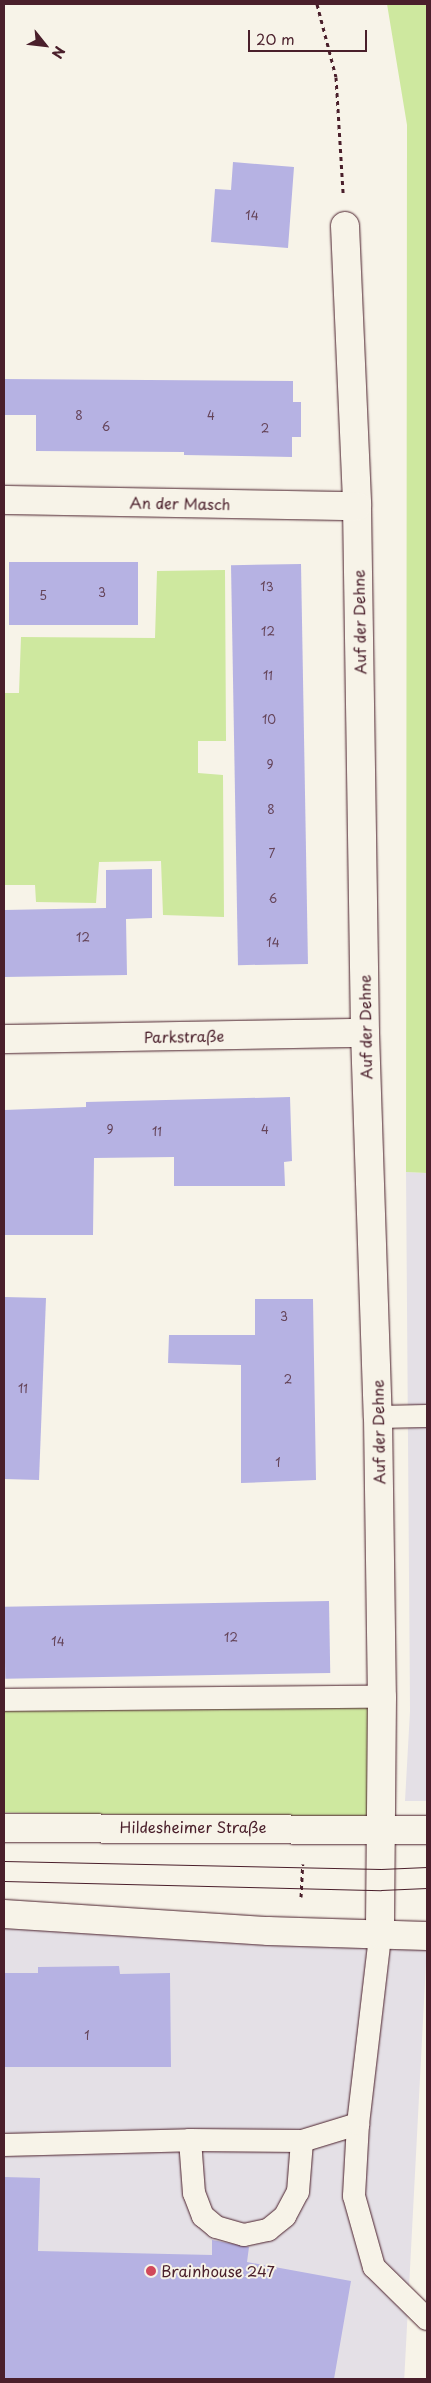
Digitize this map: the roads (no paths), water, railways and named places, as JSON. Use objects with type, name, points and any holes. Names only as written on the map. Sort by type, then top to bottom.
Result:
[{"type":"street","name":"Auf der Dehne","points":[[345,226],[357,506],[365,1033],[378,1417],[382,1829]]},
{"type":"street","name":"An der Masch","points":[[4,500],[357,506]]},
{"type":"street","name":"Parkstraße","points":[[4,1039],[365,1033]]},
{"type":"street","name":"Hildesheimer Straße","points":[[4,1828],[427,1830]]},
{"type":"street","points":[[380,1936],[382,1829]]},
{"type":"street","points":[[4,1914],[300,1932],[427,1936]]},
{"type":"lane","points":[[378,1417],[427,1416]]},
{"type":"lane","points":[[4,1700],[382,1697]]},
{"type":"lane","points":[[380,1936],[358,2124],[354,2196],[374,2267],[427,2319]]},
{"type":"lane","points":[[4,2145],[190,2140],[302,2141],[358,2124]]},
{"type":"lane","points":[[190,2140],[194,2192],[203,2216],[216,2227],[244,2236],[268,2230],[285,2216],[298,2192],[302,2141]]},
{"type":"tram line","points":[[4,1861],[381,1869],[427,1867]]},
{"type":"tram line","points":[[4,1881],[381,1890],[427,1888]]},
{"type":"place","name":"Brainhouse 247","points":[[151,2271]]}]
